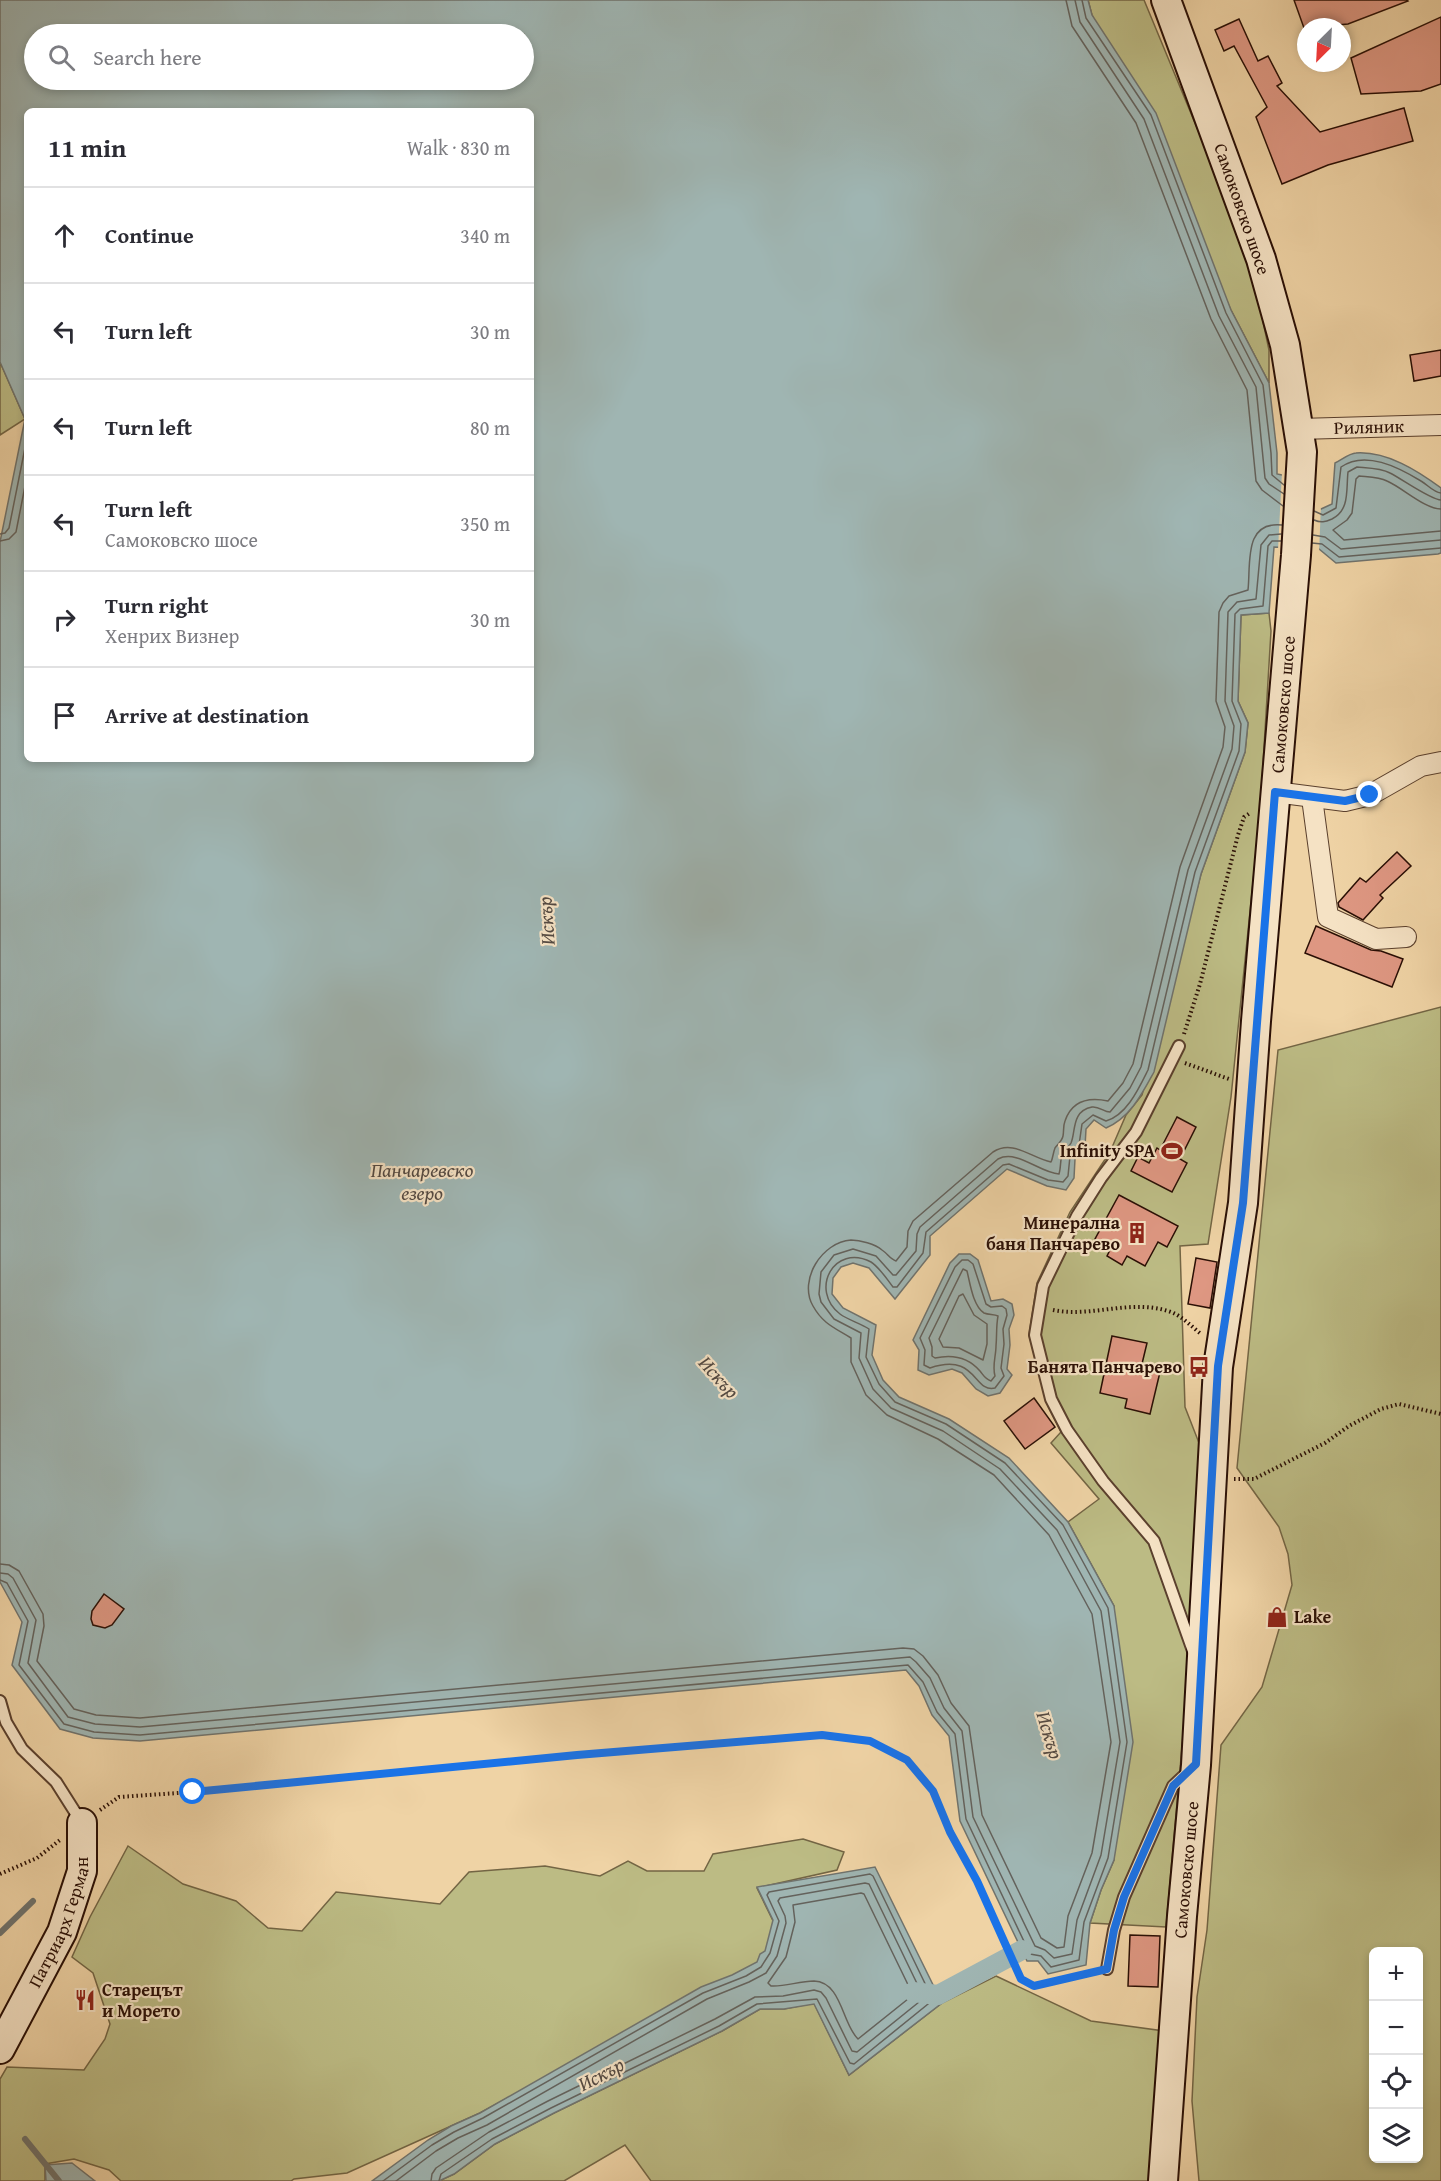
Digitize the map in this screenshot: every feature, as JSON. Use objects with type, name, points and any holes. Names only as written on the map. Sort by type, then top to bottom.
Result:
[{"type":"main road","name":"Самоковско шосе","points":[[1163,2181],[1182,1916],[1196,1764],[1221,1350],[1243,1203],[1296,555],[1302,452],[1285,345],[1262,259],[1166,0]]},
{"type":"main road","name":"Патриарх Герман","points":[[0,2049],[62,1932],[82,1871],[82,1823]]},
{"type":"street","name":"Риляник","points":[[1299,429],[1441,425]]},
{"type":"street","points":[[1275,792],[1345,801],[1370,795],[1421,766],[1441,762]]},
{"type":"street","points":[[1312,798],[1328,917],[1376,939],[1406,938]]},
{"type":"lane","points":[[1179,1046],[1136,1132],[1101,1178],[1077,1216],[1042,1286],[1035,1335],[1051,1399],[1067,1431],[1103,1480],[1154,1541],[1202,1677]]},
{"type":"lane","points":[[0,1701],[6,1722],[22,1749],[56,1782],[82,1823]]},
{"type":"lane","points":[[1107,1969],[1114,1930],[1124,1897],[1173,1786],[1196,1764]]},
{"type":"path","points":[[1179,1046],[1200,984],[1238,835]]},
{"type":"path","points":[[1173,1059],[1251,1088]]},
{"type":"path","points":[[1039,1307],[1083,1313],[1105,1308],[1153,1307],[1173,1312],[1221,1350]]},
{"type":"path","points":[[1254,1479],[1325,1443],[1349,1426],[1381,1409],[1399,1404],[1441,1414]]},
{"type":"path","points":[[0,1874],[37,1858],[119,1797],[822,1735],[870,1741],[907,1760],[933,1791],[950,1832],[982,1891],[1021,1979],[1034,1986],[1107,1969]]},
{"type":"shaded area","points":[[1088,0],[1144,0],[1248,251],[1269,350],[1269,383],[1231,310],[1092,15]]},
{"type":"shaded area","points":[[0,362],[24,420],[0,435]]},
{"type":"shaded area","points":[[1269,613],[1271,631],[1260,814],[1231,1097],[1208,1244],[1180,1246],[1185,1407],[1201,1448],[1185,1713],[1166,1927],[1090,1923],[1114,1860],[1114,1606],[1068,1522],[1099,1499],[1051,1443],[1061,1432],[1048,1406],[1029,1335],[1037,1283],[1070,1212],[1110,1152],[1126,1115],[1142,1095],[1201,874],[1245,752],[1248,723],[1238,701],[1241,615]]},
{"type":"shaded area","points":[[1441,1007],[1441,2181],[1199,2181],[1192,2101],[1197,1997],[1207,1930],[1221,1745],[1262,1687],[1292,1585],[1288,1554],[1279,1527],[1237,1468],[1278,1050]]},
{"type":"shaded area","points":[[803,1839],[844,1852],[837,1870],[757,1888],[799,1974],[743,1970],[480,2113],[347,2173],[291,2181],[121,2181],[109,2170],[74,2159],[45,2164],[45,2181],[0,2181],[0,2079],[7,2067],[84,2070],[105,2039],[110,2024],[93,1973],[72,1957],[90,1917],[128,1846],[183,1884],[236,1901],[268,1928],[302,1931],[336,1892],[440,1904],[469,1872],[545,1866],[600,1876],[628,1861],[647,1871],[704,1871],[713,1854]]},
{"type":"shaded area","points":[[996,1976],[1091,2021],[1164,2031],[1151,2181],[651,2181],[625,2145],[564,2181],[439,2181],[454,2174],[495,2144],[722,2031],[760,2009],[784,2009],[814,2003],[849,2075],[942,2003]]},
{"type":"water","name":"Панчаревско езеро","points":[[0,0],[1088,0],[1092,15],[1156,113],[1231,310],[1269,383],[1277,453],[1277,474],[1282,475],[1321,509],[1332,504],[1335,463],[1354,453],[1379,455],[1402,463],[1441,488],[1441,553],[1336,563],[1319,549],[1274,547],[1269,613],[1241,615],[1238,701],[1248,723],[1245,752],[1201,874],[1154,1072],[1129,1112],[1106,1128],[1094,1120],[1086,1129],[1085,1147],[1075,1159],[1074,1178],[1066,1190],[1047,1186],[1007,1169],[930,1236],[930,1255],[895,1299],[869,1268],[853,1263],[841,1267],[833,1278],[832,1294],[843,1308],[876,1325],[872,1355],[883,1380],[899,1397],[949,1419],[1009,1458],[1068,1522],[1114,1606],[1133,1742],[1114,1860],[1090,1923],[1086,1965],[1048,1974],[1038,1961],[1027,1961],[960,1821],[949,1736],[932,1715],[919,1686],[906,1670],[140,1741],[93,1738],[60,1729],[12,1665],[22,1622],[0,1582],[0,542],[24,424],[24,762],[534,762],[534,108],[24,108],[24,417],[0,362]]},
{"type":"water","points":[[959,1254],[970,1254],[978,1260],[991,1301],[1003,1299],[1012,1304],[1014,1315],[1009,1329],[1007,1369],[1012,1375],[1000,1393],[988,1396],[976,1389],[962,1373],[952,1369],[929,1375],[918,1370],[919,1350],[913,1340],[950,1263]]},
{"type":"water","name":"Искър","points":[[875,1867],[942,2003],[849,2075],[814,2004],[784,2009],[760,2009],[722,2031],[495,2144],[454,2174],[439,2181],[372,2181],[451,2126],[480,2113],[701,1987],[757,1962],[760,1954],[765,1951],[773,1920],[757,1887]]},
{"type":"water","points":[[72,2163],[95,2181],[46,2181],[45,2165]]},
{"type":"pier","points":[[1282,472],[1321,505],[1319,553],[1278,550]]},
{"type":"building","points":[[1294,0],[1408,1],[1351,23],[1351,18],[1300,18]]},
{"type":"building","points":[[1441,17],[1441,84],[1421,91],[1361,94],[1351,58]]},
{"type":"building","points":[[1239,19],[1258,61],[1268,56],[1282,83],[1277,86],[1320,132],[1404,108],[1413,141],[1328,165],[1282,184],[1256,117],[1267,107],[1234,46],[1224,51],[1215,30]]},
{"type":"building","points":[[1441,350],[1441,376],[1414,381],[1410,355]]},
{"type":"building","points":[[1397,852],[1411,866],[1380,895],[1383,898],[1363,920],[1339,907],[1338,903],[1360,878],[1366,882]]},
{"type":"building","points":[[1316,926],[1371,950],[1403,959],[1392,987],[1305,953]]},
{"type":"building","points":[[1177,1117],[1196,1127],[1180,1159],[1187,1163],[1172,1192],[1131,1171],[1138,1157],[1149,1163],[1157,1148],[1160,1150]]},
{"type":"building","name":"Минерална баня Панчарево","points":[[1119,1195],[1178,1226],[1167,1247],[1158,1242],[1145,1266],[1127,1256],[1122,1265],[1107,1256],[1111,1248],[1095,1239]]},
{"type":"building","points":[[1196,1258],[1217,1262],[1210,1308],[1188,1304]]},
{"type":"building","points":[[1112,1336],[1147,1343],[1141,1368],[1160,1372],[1150,1414],[1125,1408],[1127,1399],[1100,1393]]},
{"type":"building","points":[[1034,1398],[1055,1427],[1025,1449],[1004,1421]]},
{"type":"building","points":[[104,1594],[124,1609],[112,1625],[105,1628],[93,1625],[91,1619],[92,1611]]},
{"type":"building","points":[[1130,1935],[1160,1936],[1158,1987],[1128,1986]]},
{"type":"waterway","points":[[0,1933],[33,1901]]},
{"type":"waterway","points":[[913,1992],[938,1995],[1022,1950]]},
{"type":"waterway","points":[[25,2139],[59,2181]]},
{"type":"place","name":"Infinity SPA","points":[[1172,1151]]},
{"type":"place","name":"Минерална баня Панчарево","points":[[1137,1233]]},
{"type":"place","name":"Банята Панчарево","points":[[1199,1367]]},
{"type":"place","name":"Lake","points":[[1277,1617]]},
{"type":"place","name":"Старецът и Морето","points":[[85,2000]]},
{"type":"route","points":[[193,1792],[577,1755],[822,1735],[870,1741],[907,1760],[933,1791],[950,1832],[977,1881],[1021,1979],[1034,1986],[1107,1969],[1114,1930],[1124,1897],[1173,1786],[1196,1764],[1218,1366],[1243,1203],[1275,792],[1345,801],[1370,795]]}]
